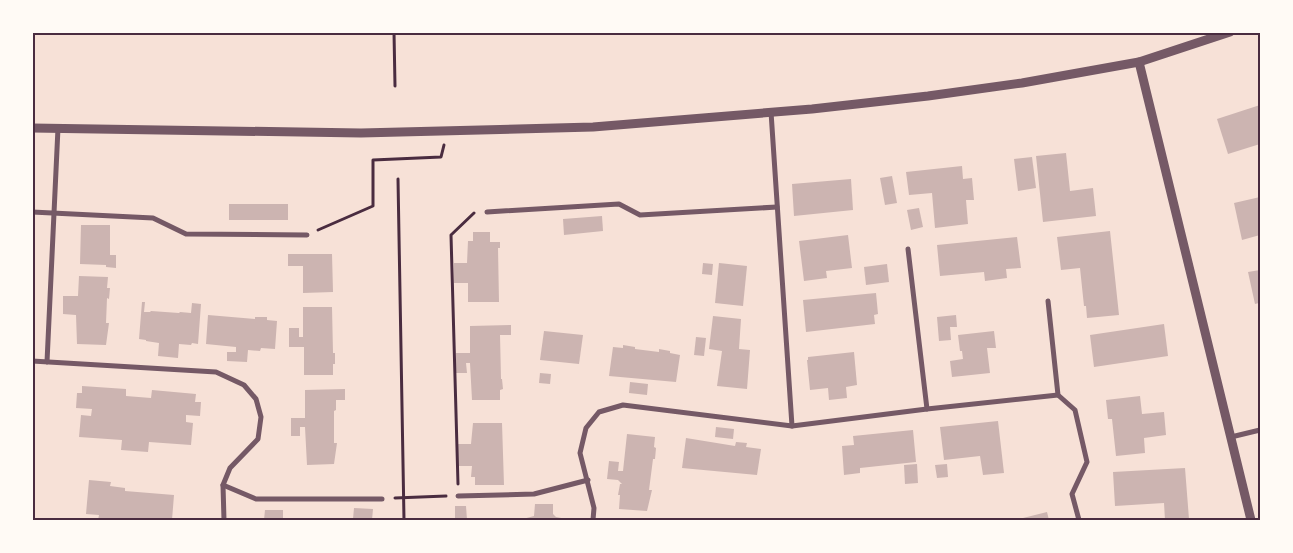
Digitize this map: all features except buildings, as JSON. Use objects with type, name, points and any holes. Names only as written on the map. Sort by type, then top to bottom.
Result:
[{"type":"street","points":[[32,128],[360,133],[592,127],[771,112],[928,96],[1022,83],[1139,62],[1230,32]]},
{"type":"street","points":[[1139,62],[1251,520]]},
{"type":"street","points":[[771,112],[792,426]]},
{"type":"street","points":[[47,362],[58,128]]},
{"type":"street","points":[[487,212],[618,204],[640,215],[777,207]]},
{"type":"street","points":[[32,212],[153,218],[186,234],[306,235]]},
{"type":"street","points":[[908,249],[927,409]]},
{"type":"street","points":[[1048,300],[1058,395],[1075,410],[1087,462],[1072,494],[1079,520]]},
{"type":"street","points":[[32,361],[216,372],[244,385],[256,400],[261,417],[258,439],[230,468],[223,484],[224,520]]},
{"type":"street","points":[[593,520],[594,508],[580,453],[586,428],[599,412],[623,405],[792,426],[1058,395]]},
{"type":"street","points":[[1231,437],[1260,430]]},
{"type":"street","points":[[458,496],[534,494],[588,480]]},
{"type":"street","points":[[223,484],[256,499],[382,499]]},
{"type":"path","points":[[394,32],[395,86]]},
{"type":"path","points":[[306,235],[373,206],[373,160],[441,157],[447,130]]},
{"type":"path","points":[[398,179],[404,520]]},
{"type":"path","points":[[382,499],[458,496],[451,234],[473,213],[487,212]]}]
